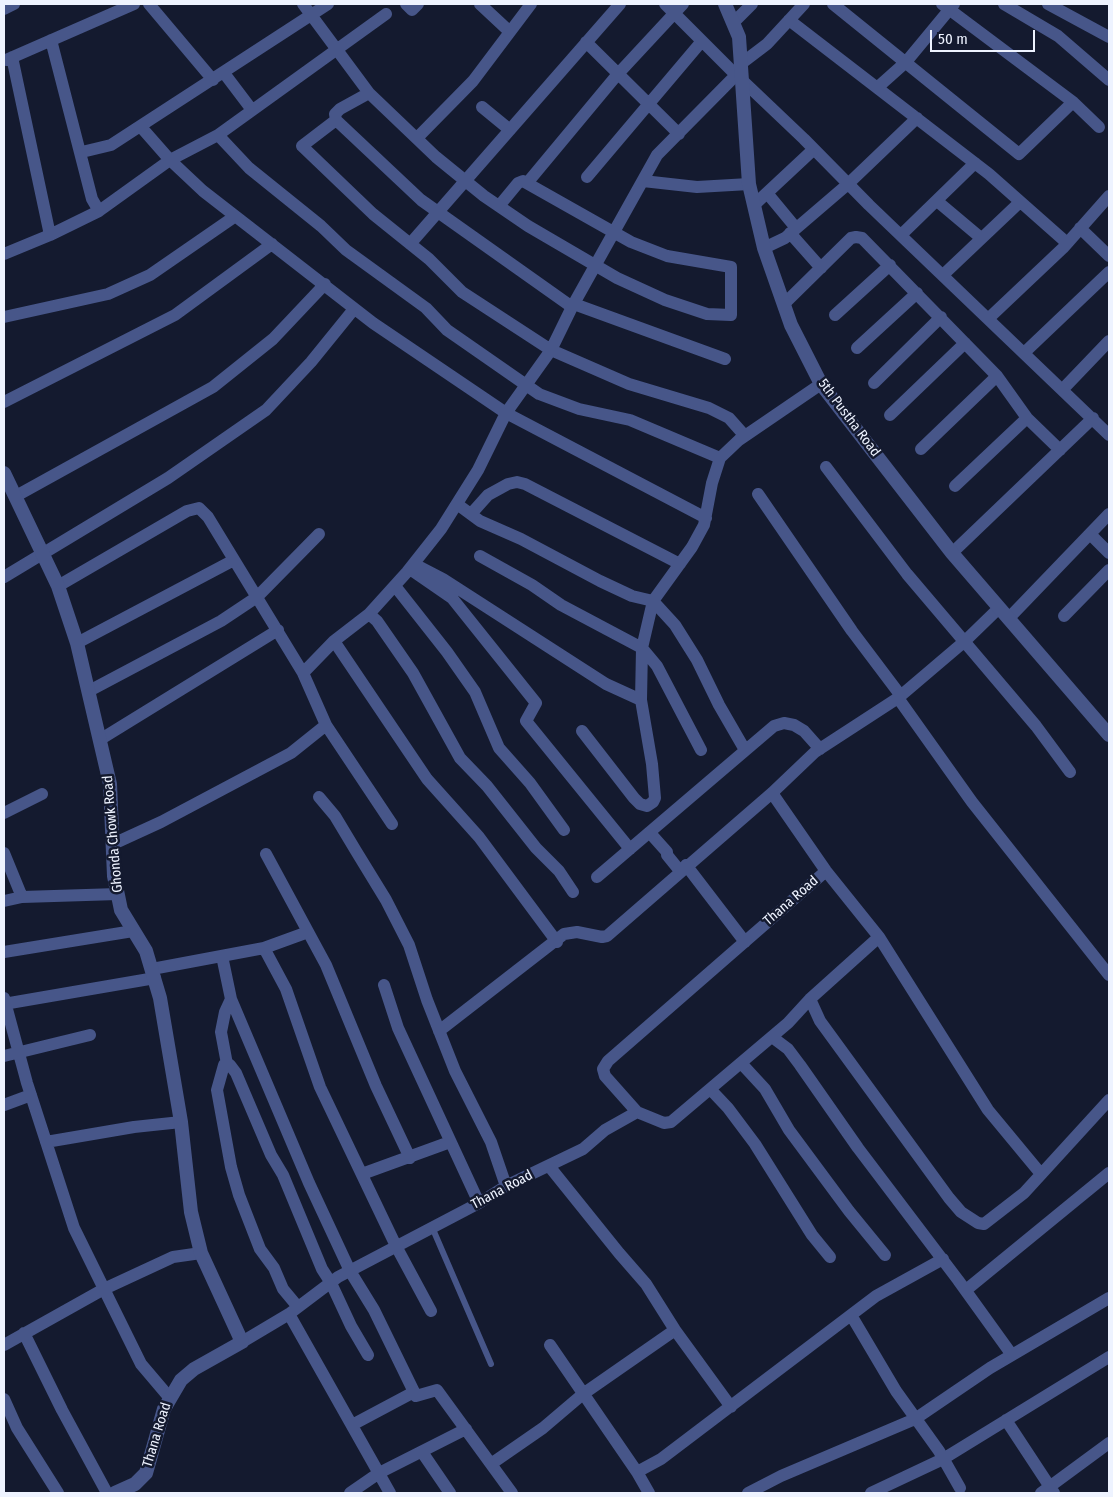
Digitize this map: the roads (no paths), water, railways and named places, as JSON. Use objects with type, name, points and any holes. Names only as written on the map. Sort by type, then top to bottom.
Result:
[{"type":"street","points":[[4,9],[14,4]]},
{"type":"street","points":[[50,235],[8,59],[134,4]]},
{"type":"street","points":[[149,4],[252,110]]},
{"type":"street","points":[[303,4],[369,93],[416,138],[466,181],[499,206],[528,226],[596,266],[665,300],[707,314],[732,315],[731,267],[667,256],[631,242],[564,205],[528,182],[518,183],[499,206]]},
{"type":"street","points":[[82,152],[111,146],[328,4]]},
{"type":"street","points":[[406,4],[412,10],[418,4]]},
{"type":"street","points":[[480,4],[510,32]]},
{"type":"street","points":[[416,138],[472,81],[531,4]]},
{"type":"street","points":[[410,244],[620,4]]},
{"type":"street","points":[[664,4],[678,8],[702,41],[741,72],[848,184],[1025,352],[1109,435]]},
{"type":"street","name":"5th Pustha Road","points":[[725,4],[739,38],[749,184],[764,248],[791,325],[821,384],[952,553],[1109,735]]},
{"type":"street","points":[[733,23],[752,4]]},
{"type":"street","points":[[304,672],[334,641],[369,614],[395,586],[457,504],[478,470],[506,413],[551,350],[573,306],[657,155],[741,72],[804,4]]},
{"type":"street","points":[[833,4],[1019,154],[1072,102]]},
{"type":"street","points":[[1004,4],[1058,36],[1109,80]]},
{"type":"street","points":[[1048,4],[1109,37]]},
{"type":"street","points":[[878,87],[906,62],[949,5],[1072,102],[1099,127]]},
{"type":"street","points":[[528,182],[617,75],[678,8]]},
{"type":"street","points":[[4,254],[50,235],[98,211],[170,160],[218,135],[386,14]]},
{"type":"street","points":[[789,20],[976,163],[1067,243]]},
{"type":"street","points":[[51,40],[82,152],[92,199],[98,211]]},
{"type":"street","points":[[587,177],[646,104],[702,41]]},
{"type":"street","points":[[586,42],[646,104],[679,134]]},
{"type":"street","points":[[369,93],[340,108],[335,114],[336,120],[421,200],[573,306],[725,359]]},
{"type":"street","points":[[482,108],[510,130]]},
{"type":"street","points":[[764,248],[778,242],[793,231],[848,184],[917,118]]},
{"type":"street","points":[[336,120],[302,146],[373,214],[410,244],[462,292],[551,350],[629,384],[709,408],[729,418],[745,436]]},
{"type":"street","points":[[141,127],[170,160],[234,217],[325,284],[354,309],[506,413],[706,518]]},
{"type":"street","points":[[218,135],[249,168],[321,226],[346,250],[426,308],[447,330],[526,384],[547,397],[579,409],[630,420],[720,458]]},
{"type":"street","points":[[754,204],[814,149]]},
{"type":"street","points":[[901,235],[976,163]]},
{"type":"street","points":[[643,182],[697,187],[749,184]]},
{"type":"street","points":[[767,193],[820,268]]},
{"type":"street","points":[[989,318],[1067,243],[1109,196]]},
{"type":"street","points":[[937,201],[982,238]]},
{"type":"street","points":[[943,275],[1020,202]]},
{"type":"street","points":[[4,317],[108,294],[150,274],[234,217]]},
{"type":"street","points":[[1080,228],[1109,256]]},
{"type":"street","points":[[784,304],[851,238],[856,236],[862,238],[997,376],[1027,418],[1060,450]]},
{"type":"street","points":[[4,402],[175,315],[272,244]]},
{"type":"street","points":[[835,315],[890,265]]},
{"type":"street","points":[[1025,352],[1109,272]]},
{"type":"street","points":[[16,496],[213,386],[273,339],[325,284]]},
{"type":"street","points":[[857,348],[917,293]]},
{"type":"street","points":[[4,577],[168,478],[266,410],[311,362],[354,309]]},
{"type":"street","points":[[874,383],[941,317]]},
{"type":"street","points":[[1063,389],[1109,340]]},
{"type":"street","points":[[890,415],[965,343]]},
{"type":"street","points":[[921,449],[997,376]]},
{"type":"street","points":[[582,731],[634,798],[640,804],[647,806],[655,798],[652,764],[640,700],[642,648],[653,601],[692,547],[706,518],[712,483],[720,458],[745,436],[821,384]]},
{"type":"street","points":[[955,486],[1027,418]]},
{"type":"street","points":[[952,553],[1093,418]]},
{"type":"street","points":[[826,467],[908,574],[965,641],[1070,772]]},
{"type":"street","name":"Ghonda Chowk Road","points":[[4,473],[58,586],[78,643],[110,784],[114,876],[121,910],[146,951],[154,974],[180,1122],[191,1212],[202,1252],[242,1342]]},
{"type":"street","points":[[471,514],[488,495],[508,484],[517,482],[525,484],[680,564]]},
{"type":"street","points":[[758,494],[972,802],[1109,976]]},
{"type":"street","points":[[457,504],[480,521],[521,539],[600,581],[632,596],[653,601],[675,625],[697,660],[719,705],[745,750]]},
{"type":"street","points":[[58,586],[193,508],[199,508],[304,672],[326,725],[392,824]]},
{"type":"street","points":[[439,1031],[569,932],[602,937],[607,936],[683,868],[772,793],[820,748],[900,697],[965,641],[1003,613],[1090,534],[1109,514]]},
{"type":"street","points":[[90,691],[221,621],[257,597],[318,534]]},
{"type":"street","points":[[1090,534],[1109,553]]},
{"type":"street","points":[[480,556],[532,585],[561,605],[642,648],[657,666],[701,750]]},
{"type":"street","points":[[78,643],[234,560]]},
{"type":"street","points":[[411,566],[443,579],[580,668],[640,700]]},
{"type":"street","points":[[411,566],[452,598],[536,703],[526,720],[630,849]]},
{"type":"street","points":[[1064,616],[1109,570]]},
{"type":"street","points":[[395,586],[447,652],[475,692],[499,748],[530,783],[564,830]]},
{"type":"street","points":[[369,614],[377,621],[413,672],[460,758],[487,786],[536,848],[559,871],[573,892]]},
{"type":"street","points":[[101,739],[278,630]]},
{"type":"street","points":[[334,641],[427,779],[479,837],[557,942]]},
{"type":"street","points":[[597,877],[774,726],[784,723],[794,725],[804,731],[820,748]]},
{"type":"street","points":[[113,844],[161,822],[291,753],[326,725]]},
{"type":"street","points":[[772,793],[826,871],[879,937],[988,1110],[1022,1154],[1041,1174]]},
{"type":"street","points":[[4,813],[42,794]]},
{"type":"street","points":[[319,797],[335,816],[390,908],[408,945],[455,1071],[491,1142],[506,1186]]},
{"type":"street","points":[[650,833],[668,852],[667,855],[683,868],[745,942]]},
{"type":"street","points":[[4,853],[22,897]]},
{"type":"street","points":[[266,854],[297,908],[326,965],[376,1086],[410,1158]]},
{"type":"street","name":"Thana Road","points":[[115,1493],[135,1484],[146,1473],[169,1397],[185,1376],[294,1311],[331,1282],[479,1203],[506,1186],[583,1149],[605,1130],[637,1112],[605,1076],[603,1069],[608,1061],[826,871]]},
{"type":"street","points":[[4,901],[22,897],[118,894]]},
{"type":"street","points":[[4,952],[133,931]]},
{"type":"street","points":[[169,1397],[141,1364],[74,1228],[31,1095],[4,1002],[154,974],[222,956],[264,948],[308,932]]},
{"type":"street","points":[[637,1112],[667,1123],[711,1090],[879,937]]},
{"type":"street","points":[[264,948],[286,989],[320,1087],[396,1246],[430,1311]]},
{"type":"street","points":[[222,956],[231,998],[309,1184],[350,1271],[374,1310],[416,1396],[437,1390],[512,1493]]},
{"type":"street","points":[[384,985],[398,1028],[479,1203]]},
{"type":"street","points":[[227,1064],[221,1032],[225,1012],[231,998]]},
{"type":"street","points":[[810,998],[820,1021],[961,1212],[978,1223],[984,1224],[1024,1193],[1108,1106]]},
{"type":"street","points":[[4,1056],[90,1035]]},
{"type":"street","points":[[772,1036],[788,1049],[858,1148],[943,1259],[1012,1355]]},
{"type":"street","points":[[741,1063],[765,1089],[790,1130],[849,1211],[885,1255]]},
{"type":"street","points":[[227,1064],[233,1067],[272,1155],[283,1175],[322,1269],[331,1282],[351,1326],[368,1355]]},
{"type":"street","points":[[227,1064],[221,1070],[217,1090],[231,1167],[239,1195],[260,1249],[274,1268],[352,1425],[390,1493]]},
{"type":"street","points":[[711,1090],[728,1108],[755,1144],[812,1235],[830,1257]]},
{"type":"street","points":[[4,1105],[31,1095]]},
{"type":"street","points":[[46,1142],[180,1122]]},
{"type":"street","points":[[362,1174],[450,1142]]},
{"type":"street","points":[[549,1166],[646,1284],[675,1330],[731,1408]]},
{"type":"street","points":[[966,1290],[1109,1173]]},
{"type":"street","points":[[4,1345],[104,1290],[173,1256],[202,1252]]},
{"type":"street","points":[[637,1472],[661,1459],[731,1408],[876,1296],[943,1259]]},
{"type":"street","points":[[748,1493],[781,1476],[915,1419],[1012,1355],[1109,1298]]},
{"type":"street","points":[[851,1315],[960,1488]]},
{"type":"street","points":[[491,1464],[543,1428],[583,1394],[675,1330]]},
{"type":"street","points":[[24,1333],[62,1410],[107,1493]]},
{"type":"street","points":[[550,1345],[637,1472],[649,1493]]},
{"type":"street","points":[[871,1493],[943,1459],[1109,1357]]},
{"type":"street","points":[[352,1425],[414,1392]]},
{"type":"street","points":[[4,1399],[17,1428],[58,1493]]},
{"type":"street","points":[[1006,1420],[1048,1492],[1109,1443]]},
{"type":"street","points":[[350,1493],[379,1473],[466,1429]]},
{"type":"street","points":[[422,1452],[450,1493]]},
{"type":"lane","points":[[432,1227],[491,1364]]}]
